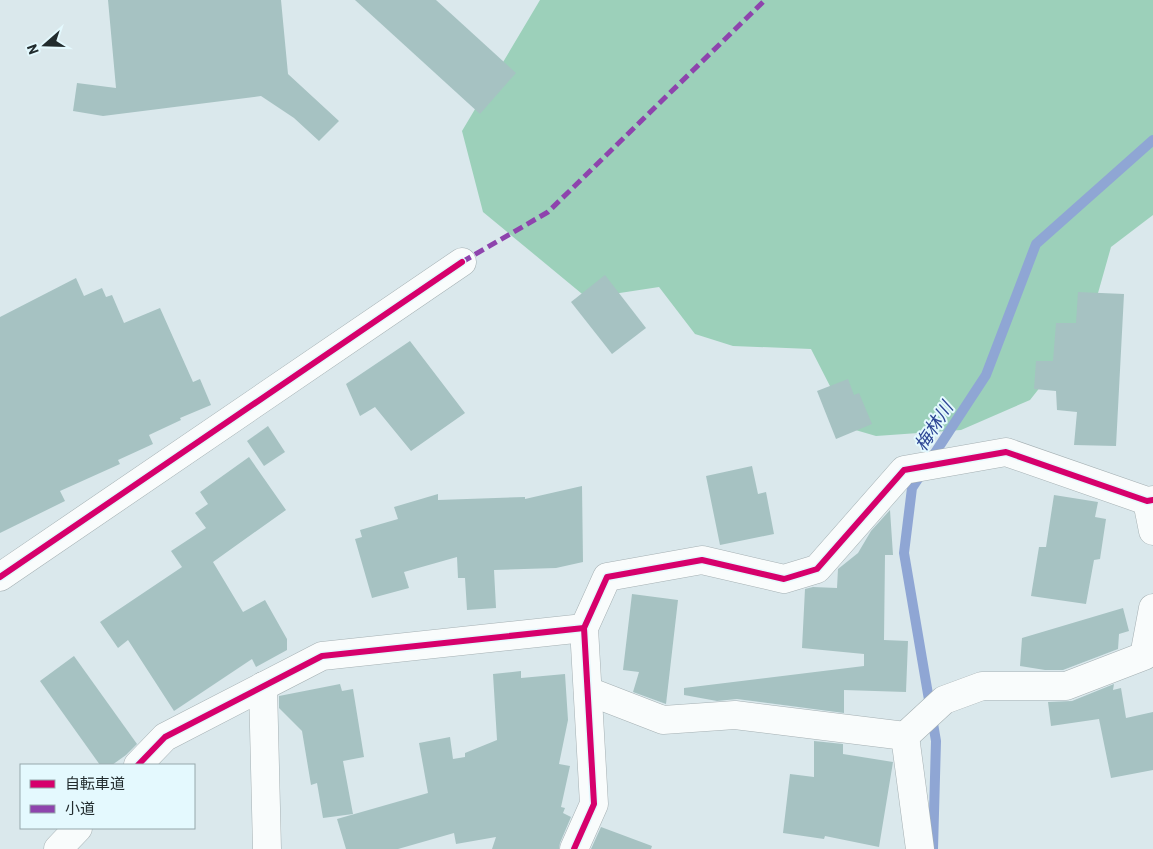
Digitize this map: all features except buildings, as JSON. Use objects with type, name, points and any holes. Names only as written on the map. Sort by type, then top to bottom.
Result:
[{"type":"street","points":[[0,576],[462,262]]},
{"type":"street","points":[[574,849],[594,804],[584,628],[608,577],[702,560],[784,580],[817,569],[904,470],[1006,452],[1150,500],[1153,531]]},
{"type":"street","points":[[588,691],[663,720],[735,715],[909,732],[944,700],[982,686],[1066,686],[1144,656],[1153,608]]},
{"type":"street","points":[[139,764],[165,737],[322,656],[584,628]]},
{"type":"street","points":[[263,686],[267,849]]},
{"type":"street","points":[[909,732],[920,849]]},
{"type":"street","points":[[58,849],[77,829]]},
{"type":"green space","points":[[540,0],[1153,0],[1153,215],[1111,247],[1089,325],[1030,400],[961,430],[876,436],[852,429],[811,349],[733,346],[695,334],[659,287],[587,298],[483,212],[462,131]]},
{"type":"waterway","name":"梅林川","points":[[933,849],[936,741],[904,553],[912,488],[986,375],[1036,244],[1153,140]]},
{"type":"marked path","points":[[462,262],[548,212],[765,0]]},
{"type":"cycle path","points":[[0,577],[462,262]]},
{"type":"cycle path","points":[[574,849],[594,804],[584,628],[607,577],[702,560],[784,579],[817,569],[904,470],[1006,452],[1147,501],[1153,500]]},
{"type":"cycle path","points":[[139,764],[165,737],[322,656],[584,628]]}]
